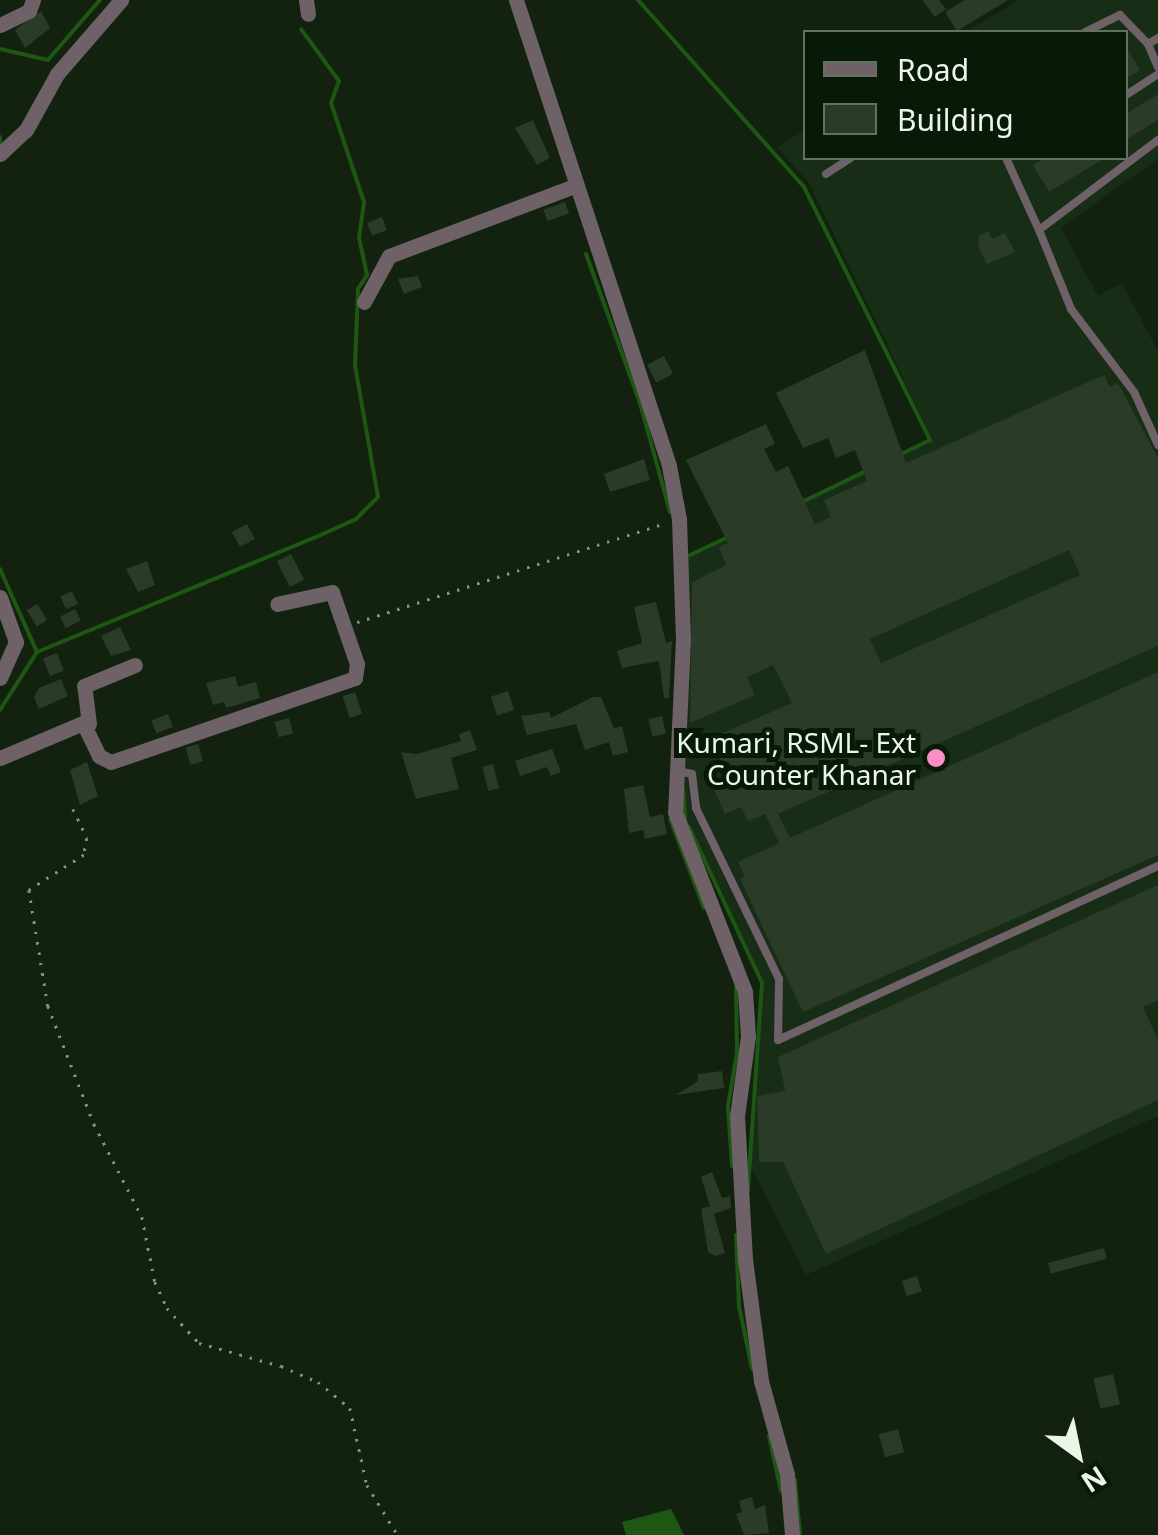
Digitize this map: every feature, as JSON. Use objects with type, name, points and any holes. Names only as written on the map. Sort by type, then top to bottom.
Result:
[{"type":"street","points":[[0,26],[29,11],[32,0]]},
{"type":"street","points":[[0,154],[26,130],[57,74],[121,0]]},
{"type":"street","points":[[516,0],[669,466],[679,518],[685,773],[675,812],[684,846],[732,948],[745,992],[748,1036],[737,1116],[745,1260],[762,1380],[788,1474],[792,1535]]},
{"type":"street","points":[[364,302],[389,256],[574,186]]},
{"type":"street","points":[[136,665],[84,686],[88,724],[100,756],[111,762],[350,682],[357,664],[346,627],[325,589],[277,604]]},
{"type":"street","points":[[0,597],[16,642],[0,678]]},
{"type":"street","points":[[0,758],[88,724]]},
{"type":"lane","points":[[1089,30],[1120,15],[1148,44],[1158,70],[1128,93]]},
{"type":"lane","points":[[1148,44],[1158,38]]},
{"type":"lane","points":[[1039,230],[1158,140]]},
{"type":"lane","points":[[826,174],[849,160]]},
{"type":"lane","points":[[1008,161],[1072,309],[1134,392],[1158,445]]},
{"type":"lane","points":[[685,773],[696,808],[780,979],[778,1040],[1158,866]]},
{"type":"path","points":[[346,627],[679,518]]},
{"type":"path","points":[[73,809],[87,838],[84,855],[29,890],[48,1006],[94,1124],[142,1217],[155,1282],[167,1308],[199,1344],[280,1366],[318,1382],[350,1408],[367,1485],[397,1534]]},
{"type":"shaded area","points":[[1019,0],[1158,0],[1158,159],[1061,228],[1098,296],[1122,283],[1158,351],[1158,1116],[806,1275],[749,1163],[762,983],[685,818],[688,556],[932,438],[809,183],[777,147],[803,131],[803,160],[1128,160],[1128,30],[969,30]]},
{"type":"shaded area","points":[[671,1509],[684,1535],[626,1535],[622,1522]]},
{"type":"building","points":[[922,0],[939,0],[946,9],[935,17]]},
{"type":"building","points":[[965,0],[1008,0],[959,30],[945,12]]},
{"type":"building","points":[[41,11],[50,28],[25,48],[15,30]]},
{"type":"building","points":[[1128,49],[1140,70],[1128,78]]},
{"type":"building","points":[[1158,94],[1158,120],[1128,139],[1128,113]]},
{"type":"building","points":[[533,120],[550,158],[537,165],[515,128]]},
{"type":"building","points":[[1042,160],[1102,160],[1049,192],[1033,165]]},
{"type":"building","points":[[565,202],[569,213],[547,221],[543,210]]},
{"type":"building","points":[[382,217],[387,230],[372,236],[367,223]]},
{"type":"building","points":[[988,231],[992,239],[1005,233],[1015,252],[987,264],[978,247],[979,236]]},
{"type":"building","points":[[418,276],[422,287],[404,294],[398,279]]},
{"type":"building","points":[[865,350],[906,463],[1104,375],[1110,387],[1118,383],[1158,458],[1158,646],[778,814],[790,838],[1158,672],[1158,855],[803,1012],[740,879],[745,877],[738,862],[779,843],[765,814],[748,821],[741,807],[725,814],[711,783],[727,775],[711,738],[792,703],[773,665],[747,677],[755,695],[690,723],[692,582],[726,565],[719,547],[728,543],[686,460],[766,424],[775,444],[764,449],[776,472],[788,466],[815,524],[831,517],[824,500],[867,481],[855,450],[836,458],[828,438],[803,448],[776,393]],"holes":[[[1069,550],[1080,575],[881,663],[870,639]]]},
{"type":"building","points":[[664,356],[673,374],[656,382],[647,365]]},
{"type":"building","points":[[644,459],[650,480],[610,492],[604,474]]},
{"type":"building","points":[[247,524],[255,539],[240,547],[232,532]]},
{"type":"building","points":[[291,554],[304,580],[290,587],[277,561]]},
{"type":"building","points":[[147,561],[155,585],[138,592],[126,569]]},
{"type":"building","points":[[72,591],[78,604],[66,609],[60,596]]},
{"type":"building","points":[[656,602],[666,643],[672,641],[669,698],[664,698],[659,661],[622,668],[617,651],[642,643],[634,607]]},
{"type":"building","points":[[37,604],[47,620],[37,626],[27,610]]},
{"type":"building","points":[[75,609],[81,621],[66,628],[60,617]]},
{"type":"building","points":[[120,627],[131,650],[111,656],[101,636]]},
{"type":"building","points":[[57,653],[64,671],[50,676],[43,658]]},
{"type":"building","points":[[235,676],[238,687],[256,682],[260,698],[226,708],[224,702],[213,705],[206,683]]},
{"type":"building","points":[[61,679],[68,696],[39,709],[34,697],[39,688]]},
{"type":"building","points":[[508,691],[514,710],[497,716],[491,697]]},
{"type":"building","points":[[355,692],[362,714],[350,718],[343,696]]},
{"type":"building","points":[[593,697],[601,697],[614,728],[622,726],[628,752],[613,756],[609,742],[585,750],[576,724],[527,735],[521,716],[549,712],[551,718]]},
{"type":"building","points":[[168,714],[173,727],[156,734],[151,720]]},
{"type":"building","points":[[662,716],[666,734],[652,737],[648,719]]},
{"type":"building","points":[[289,718],[293,733],[279,737],[275,722]]},
{"type":"building","points":[[470,730],[477,750],[451,758],[459,789],[416,799],[401,752],[417,754],[461,741],[459,734]]},
{"type":"building","points":[[198,744],[203,761],[190,765],[186,748]]},
{"type":"building","points":[[552,749],[561,772],[551,776],[547,767],[520,776],[515,761]]},
{"type":"building","points":[[87,762],[98,796],[80,805],[70,770]]},
{"type":"building","points":[[493,764],[499,788],[488,791],[482,767]]},
{"type":"building","points":[[643,785],[650,817],[663,814],[667,834],[645,839],[643,830],[629,833],[624,789]]},
{"type":"building","points":[[1158,885],[1158,1000],[1143,1007],[1158,1040],[1158,1100],[826,1254],[783,1162],[759,1162],[757,1096],[785,1091],[778,1057]]},
{"type":"building","points":[[722,1071],[724,1088],[676,1095],[698,1081],[698,1074]]},
{"type":"building","points":[[712,1172],[722,1198],[730,1196],[731,1208],[714,1214],[725,1253],[716,1256],[708,1252],[701,1209],[710,1206],[701,1177]]},
{"type":"building","points":[[1104,1248],[1107,1259],[1051,1274],[1048,1263]]},
{"type":"building","points":[[917,1276],[922,1291],[907,1296],[902,1281]]},
{"type":"building","points":[[1113,1374],[1120,1404],[1100,1409],[1094,1378]]},
{"type":"building","points":[[898,1429],[904,1452],[885,1457],[879,1434]]},
{"type":"building","points":[[752,1497],[755,1509],[765,1505],[769,1533],[744,1535],[736,1514],[742,1512],[739,1501]]},
{"type":"waterway","points":[[0,49],[48,60],[100,0]]},
{"type":"waterway","points":[[638,0],[804,187],[930,440],[901,454]]},
{"type":"waterway","points":[[0,710],[37,652],[356,519],[378,497],[355,365],[358,289],[367,275],[359,238],[364,202],[331,103],[339,81],[301,29]]},
{"type":"waterway","points":[[0,137],[0,143]]},
{"type":"waterway","points":[[586,254],[640,403],[670,512]]},
{"type":"waterway","points":[[802,502],[866,471]]},
{"type":"waterway","points":[[688,556],[726,538]]},
{"type":"waterway","points":[[0,569],[37,652]]},
{"type":"waterway","points":[[683,788],[685,818]]},
{"type":"waterway","points":[[670,819],[704,908]]},
{"type":"waterway","points":[[689,827],[762,983],[748,1191]]},
{"type":"waterway","points":[[732,1166],[728,1106],[737,1052],[736,986]]},
{"type":"waterway","points":[[736,1235],[739,1306],[752,1369]]},
{"type":"waterway","points":[[769,1436],[781,1491]]},
{"type":"waterway","points":[[795,1480],[800,1535]]},
{"type":"place","name":"Kumari, RSML- Ext Counter Khanar","points":[[936,758]]}]
